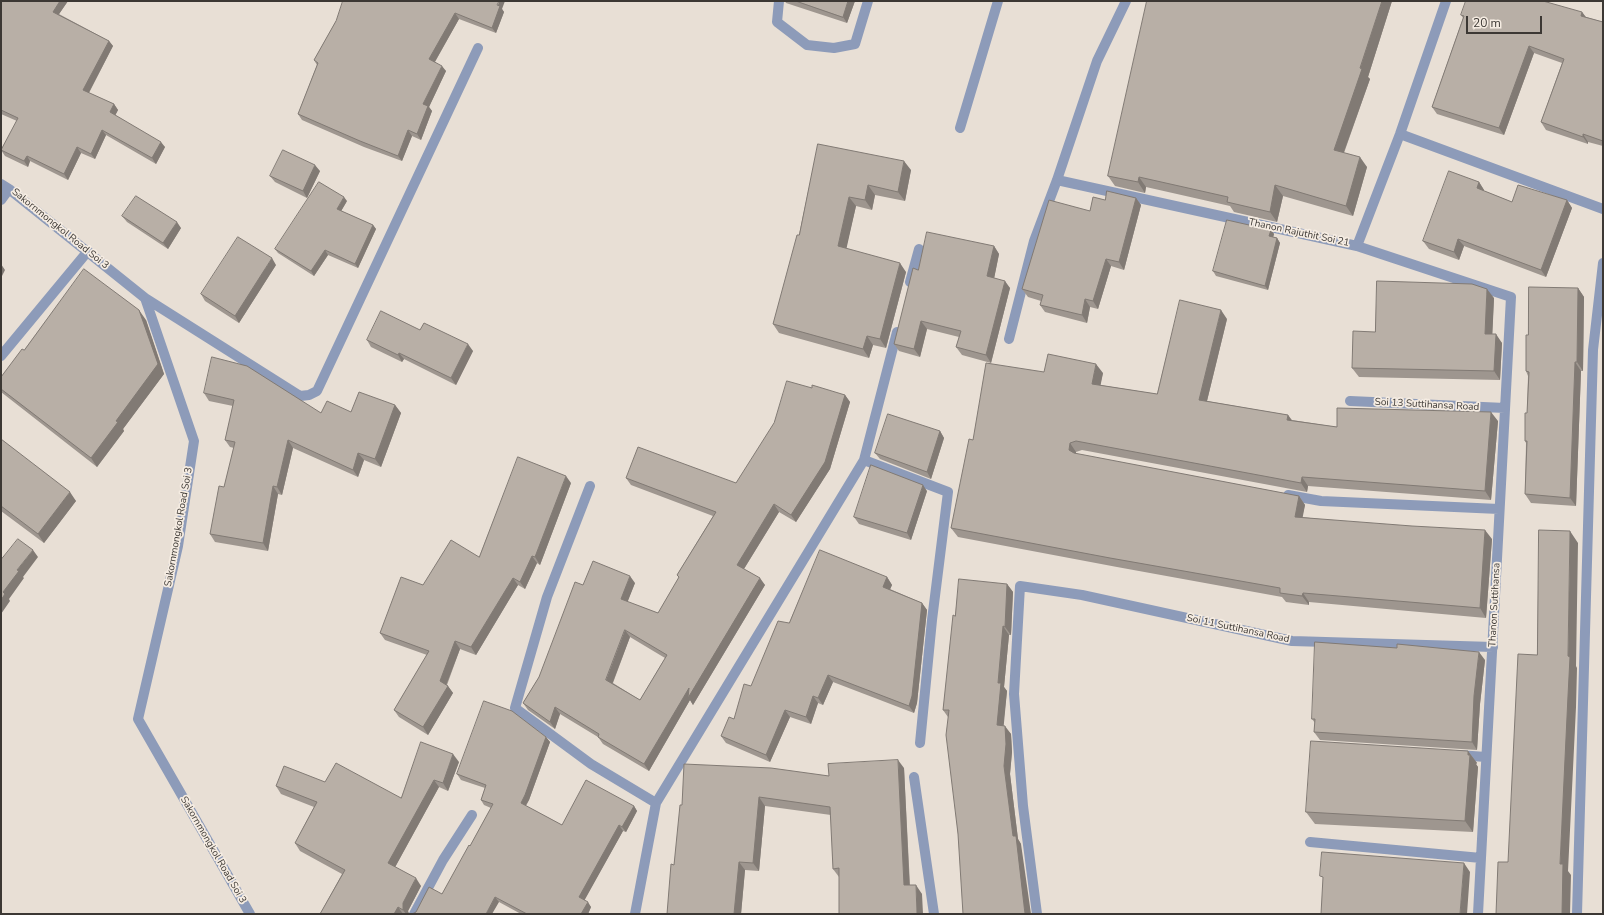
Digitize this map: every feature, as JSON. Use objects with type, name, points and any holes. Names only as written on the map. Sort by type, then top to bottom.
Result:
[{"type":"street","points":[[779,1],[777,22],[807,45],[834,48],[855,44],[868,1]]},
{"type":"street","points":[[960,128],[998,1]]},
{"type":"street","points":[[1009,339],[1034,242],[1057,180],[1097,61],[1126,1]]},
{"type":"street","name":"Thanon Rajuthit Soi 21","points":[[1057,180],[1356,246],[1400,134],[1446,1]]},
{"type":"street","points":[[145,298],[300,396],[309,395],[317,390],[478,48]]},
{"type":"street","points":[[1400,134],[1603,209]]},
{"type":"street","points":[[1,200],[5,186]]},
{"type":"street","name":"Sakornmongkol Road Soi 3","points":[[5,186],[145,298],[194,440],[178,546],[138,719],[250,914]]},
{"type":"street","name":"Thanon Suttihansa","points":[[1356,246],[1511,297],[1478,914]]},
{"type":"street","points":[[907,294],[919,249]]},
{"type":"street","points":[[1,356],[88,251]]},
{"type":"street","points":[[1578,914],[1593,350],[1603,263]]},
{"type":"street","points":[[635,914],[656,803],[864,460],[899,324]]},
{"type":"street","name":"Soi 13 Suttihansa Road","points":[[1350,401],[1505,408]]},
{"type":"street","points":[[864,460],[948,492],[932,620],[920,743]]},
{"type":"street","points":[[590,486],[547,597],[515,708],[591,764],[656,803]]},
{"type":"street","points":[[1274,492],[1320,501],[1499,509]]},
{"type":"street","name":"Soi 11 Suttihansa Road","points":[[1037,914],[1023,806],[1014,694],[1020,586],[1082,594],[1292,640],[1493,647]]},
{"type":"street","points":[[1447,754],[1486,757]]},
{"type":"street","points":[[914,776],[934,914]]},
{"type":"street","points":[[414,914],[443,860],[472,815]]},
{"type":"street","points":[[1310,842],[1481,858]]},
{"type":"building","points":[[1,1],[60,1],[53,12],[109,41],[83,90],[114,104],[110,112],[161,142],[152,158],[102,130],[91,154],[77,147],[64,174],[27,156],[24,161],[1,150],[18,118],[1,110]]},
{"type":"building","points":[[343,1],[499,1],[497,5],[500,6],[492,28],[455,13],[429,59],[442,66],[423,104],[428,106],[417,134],[408,130],[398,156],[298,114],[318,63],[314,60],[336,21]]},
{"type":"building","points":[[796,1],[848,1],[843,17]]},
{"type":"building","points":[[1147,1],[1382,1],[1360,68],[1362,69],[1334,150],[1360,157],[1346,206],[1275,185],[1270,212],[1227,202],[1228,197],[1139,177],[1138,182],[1108,176]]},
{"type":"building","points":[[1466,1],[1543,1],[1582,12],[1581,16],[1603,22],[1603,141],[1583,134],[1583,137],[1541,122],[1564,59],[1529,46],[1499,128],[1432,107],[1464,16],[1461,15]]},
{"type":"building","points":[[818,144],[904,161],[898,192],[868,185],[865,200],[849,197],[838,246],[900,263],[880,339],[867,336],[863,349],[773,324],[797,235],[799,235]]},
{"type":"building","points":[[283,150],[315,165],[303,191],[270,176]]},
{"type":"building","points":[[1449,171],[1479,182],[1477,188],[1512,202],[1518,185],[1567,200],[1541,270],[1458,239],[1454,252],[1423,241]]},
{"type":"building","points":[[319,182],[344,197],[337,209],[373,225],[355,264],[325,250],[311,271],[275,249]]},
{"type":"building","points":[[1107,191],[1136,198],[1119,262],[1106,259],[1093,301],[1085,299],[1082,315],[1040,305],[1043,295],[1022,289],[1049,200],[1090,211],[1093,197],[1105,200]]},
{"type":"building","points":[[136,196],[177,222],[163,243],[122,216]]},
{"type":"building","points":[[1227,220],[1271,230],[1269,236],[1277,238],[1265,286],[1213,271]]},
{"type":"building","points":[[927,232],[994,246],[987,276],[1005,281],[986,355],[956,347],[961,331],[921,321],[914,349],[894,344],[913,268],[918,270]]},
{"type":"building","points":[[238,237],[272,258],[235,316],[201,294]]},
{"type":"building","points":[[84,269],[139,310],[158,364],[91,458],[1,389],[1,377],[22,349],[24,350]]},
{"type":"building","points":[[1377,281],[1472,284],[1487,289],[1485,334],[1496,334],[1494,371],[1352,368],[1353,331],[1375,332]]},
{"type":"building","points":[[1529,287],[1578,288],[1577,362],[1575,362],[1570,498],[1525,494],[1527,441],[1525,441],[1525,413],[1527,413],[1529,372],[1526,371],[1526,335],[1528,335]]},
{"type":"building","points":[[1180,300],[1221,310],[1199,400],[1288,415],[1287,420],[1337,427],[1337,408],[1491,412],[1485,491],[1302,477],[1301,483],[1076,441],[1070,443],[1069,450],[1074,453],[1299,496],[1295,517],[1485,530],[1480,608],[1303,593],[1302,596],[1280,593],[1280,588],[951,528],[969,439],[973,440],[986,363],[1044,372],[1048,354],[1096,364],[1092,384],[1157,394]]},
{"type":"building","points":[[381,311],[420,330],[424,323],[468,344],[451,378],[399,353],[398,355],[367,340]]},
{"type":"building","points":[[212,357],[247,366],[321,413],[327,401],[351,412],[359,392],[395,405],[375,459],[358,453],[353,470],[288,440],[277,487],[273,486],[263,543],[210,534],[219,486],[224,487],[235,442],[225,440],[234,400],[204,393]]},
{"type":"building","points":[[787,381],[812,388],[812,385],[845,395],[825,462],[791,515],[774,504],[737,565],[760,578],[688,698],[689,688],[644,764],[598,737],[599,734],[555,707],[550,722],[523,703],[539,677],[575,582],[583,585],[593,561],[630,576],[621,599],[658,613],[679,577],[677,575],[716,512],[626,478],[638,447],[736,483],[774,423]],"holes":[[[625,630],[667,655],[640,700],[606,680]]]},
{"type":"building","points":[[888,414],[940,431],[927,472],[875,453]]},
{"type":"building","points":[[1,439],[70,492],[38,534],[1,506]]},
{"type":"building","points":[[518,457],[566,476],[535,557],[532,556],[520,582],[513,578],[471,647],[455,641],[440,681],[448,686],[423,727],[394,710],[429,651],[380,633],[401,577],[423,585],[451,540],[479,557]]},
{"type":"building","points":[[871,465],[923,485],[907,533],[854,517]]},
{"type":"building","points":[[1539,530],[1570,531],[1568,656],[1570,657],[1560,864],[1563,864],[1562,914],[1496,914],[1498,862],[1508,862],[1518,654],[1537,655]]},
{"type":"building","points":[[18,539],[33,550],[17,570],[19,571],[3,592],[5,594],[1,600],[1,560]]},
{"type":"building","points":[[820,550],[887,577],[883,587],[922,603],[912,696],[909,706],[828,675],[818,698],[813,696],[806,717],[785,710],[766,755],[721,736],[729,717],[734,719],[744,684],[751,686],[778,621],[789,623]]},
{"type":"building","points":[[959,579],[1007,584],[1005,627],[1003,626],[998,683],[1001,683],[997,725],[1005,726],[1006,744],[1004,766],[1013,836],[1016,836],[1025,914],[963,914],[958,834],[946,735],[949,710],[943,710],[953,615],[955,616]]},
{"type":"building","points":[[1315,642],[1397,648],[1397,644],[1479,652],[1474,696],[1472,742],[1314,732],[1315,719],[1312,719]]},
{"type":"building","points":[[484,701],[512,711],[546,737],[521,803],[562,825],[586,780],[634,806],[622,827],[619,825],[579,897],[588,902],[581,914],[527,914],[495,897],[486,914],[412,914],[416,912],[429,887],[442,894],[493,804],[481,800],[486,785],[457,774]]},
{"type":"building","points":[[1311,741],[1468,751],[1468,755],[1470,755],[1465,821],[1306,812]]},
{"type":"building","points":[[421,742],[453,754],[443,783],[434,780],[388,863],[416,878],[403,903],[403,910],[398,907],[394,914],[320,914],[345,870],[295,843],[317,802],[276,786],[284,766],[325,782],[336,763],[401,798]]},
{"type":"building","points":[[898,760],[904,885],[916,885],[917,914],[839,914],[839,868],[833,869],[830,807],[759,797],[753,863],[739,862],[734,914],[667,914],[671,864],[674,865],[680,805],[682,805],[684,764],[771,768],[829,776],[828,764]]},
{"type":"building","points":[[1322,852],[1464,863],[1460,914],[1321,914],[1323,877],[1320,876]]}]
